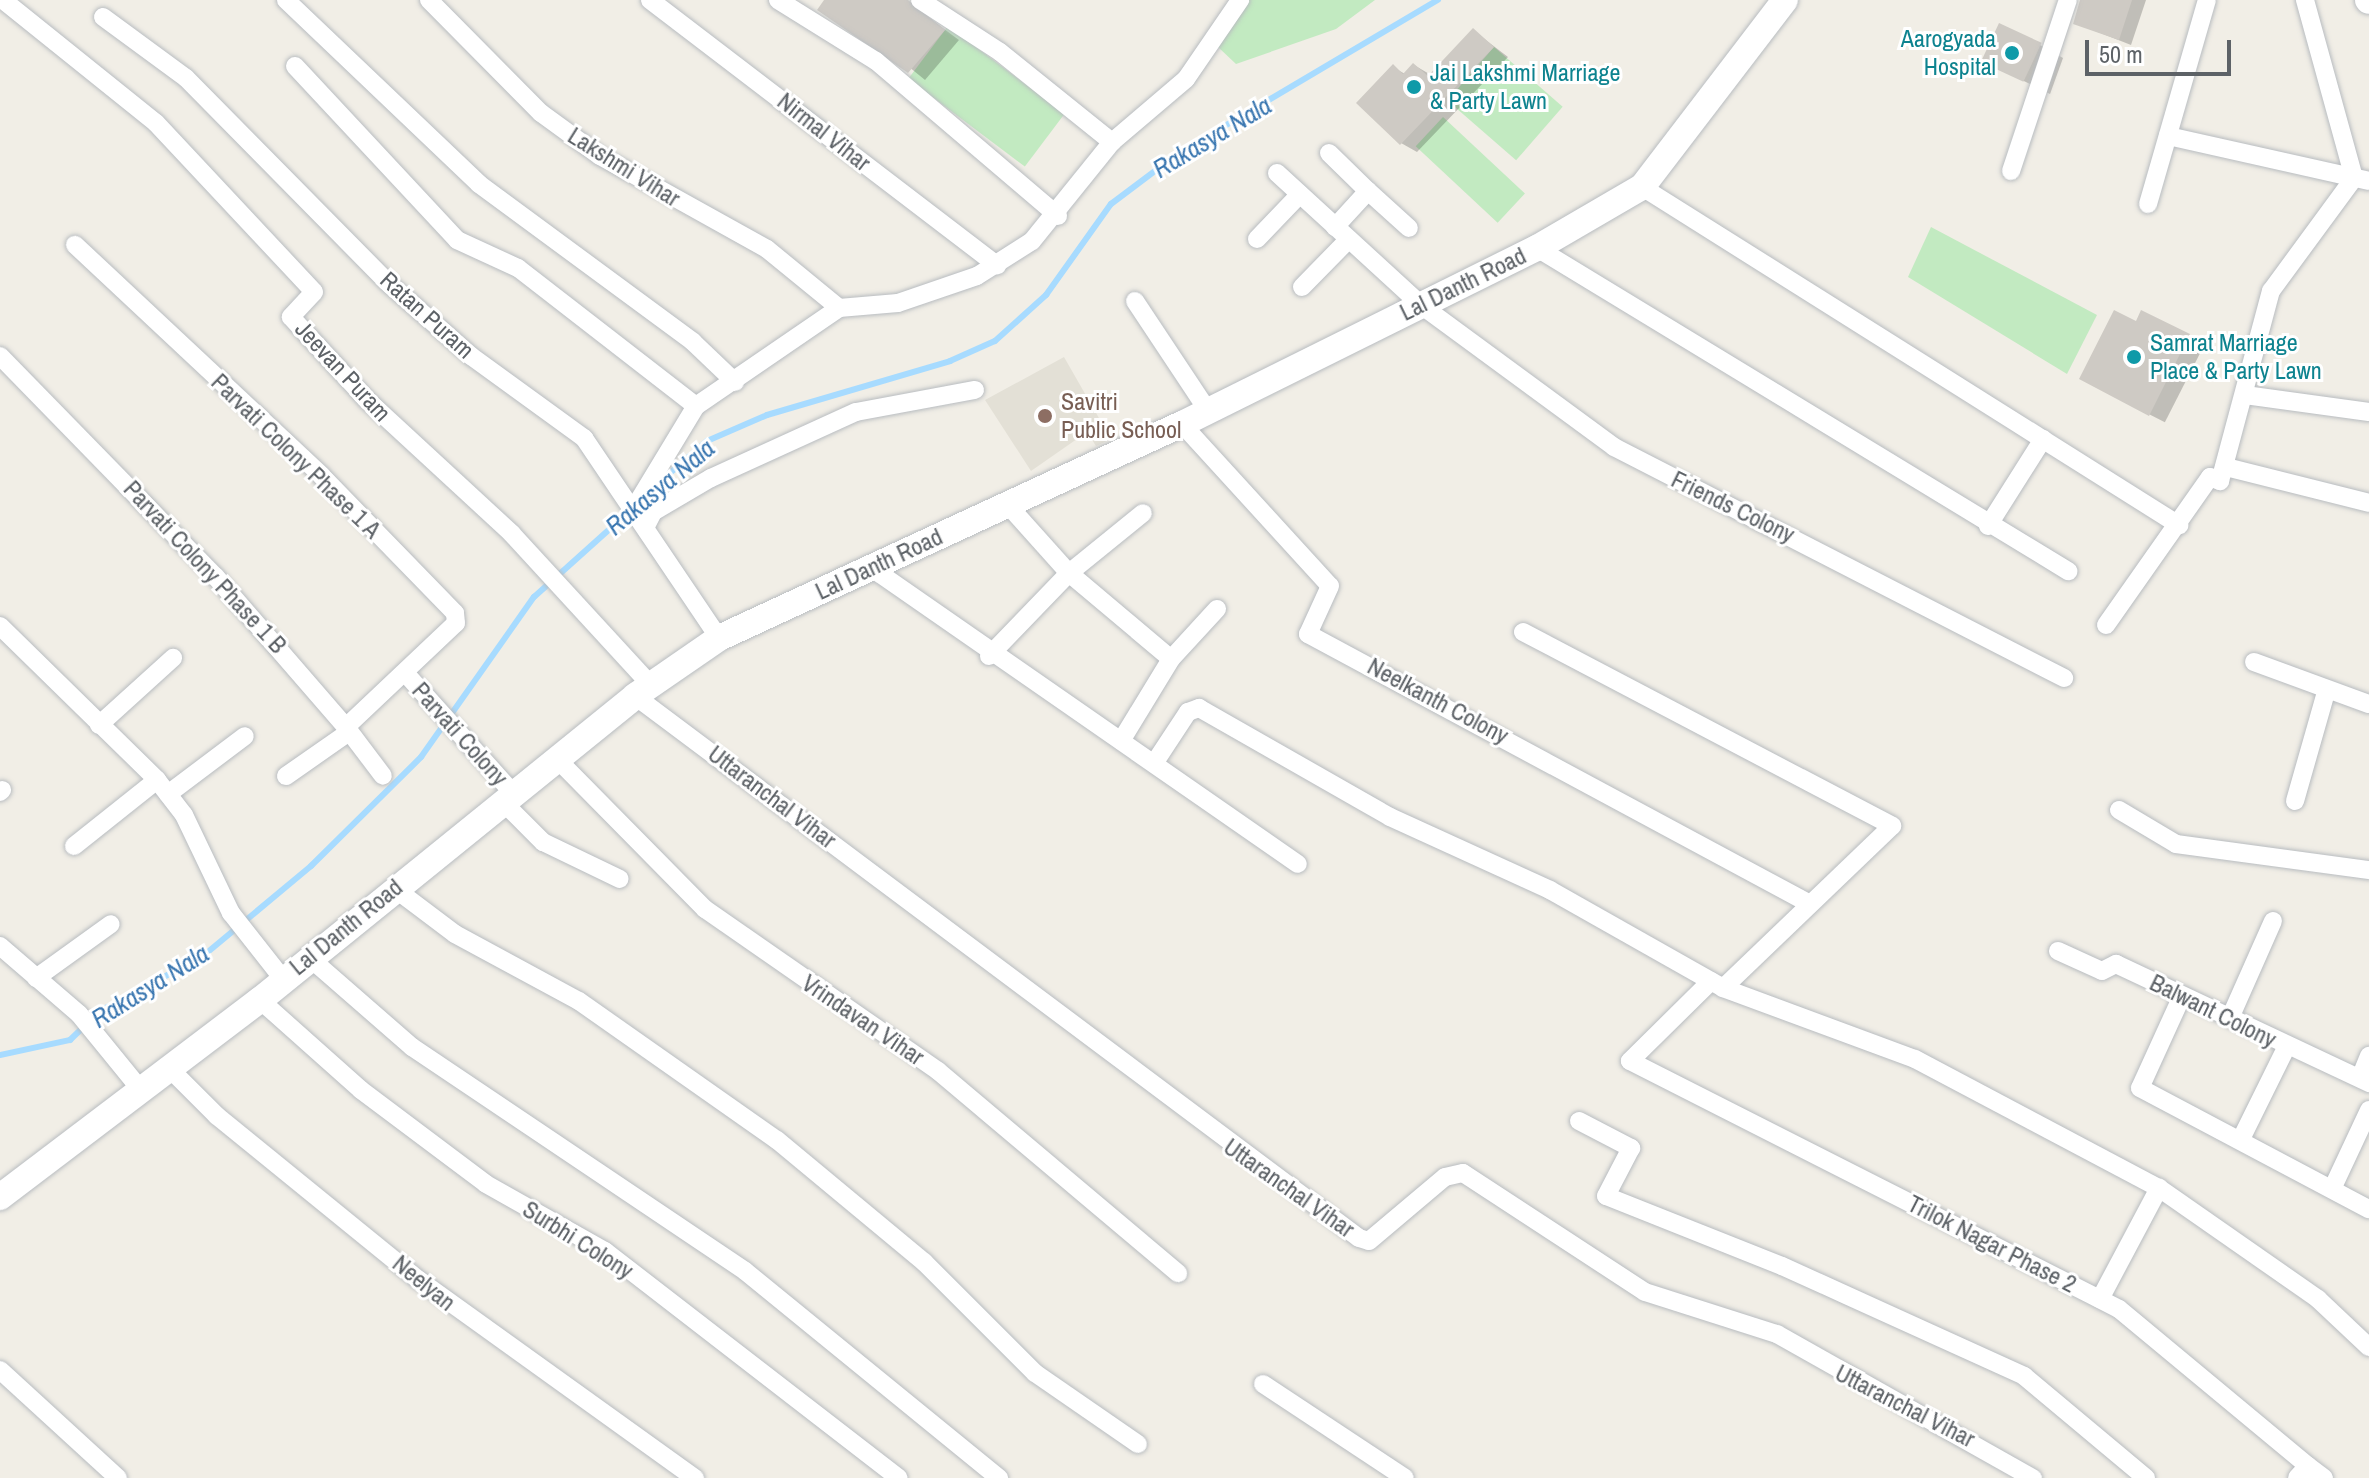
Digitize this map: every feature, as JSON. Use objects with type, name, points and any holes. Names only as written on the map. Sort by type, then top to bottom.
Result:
[{"type":"street","name":"Jeevan Puram","points":[[3,0],[156,123],[314,292],[291,317],[544,569],[642,690]]},
{"type":"street","points":[[286,0],[479,184],[693,342],[735,382]]},
{"type":"street","name":"Lakshmi Vihar","points":[[429,0],[541,113],[600,156],[767,249],[839,308]]},
{"type":"street","name":"Nirmal Vihar","points":[[650,0],[997,265]]},
{"type":"street","points":[[778,0],[876,61],[1058,216]]},
{"type":"street","points":[[920,0],[1000,52],[1112,142]]},
{"type":"street","points":[[636,505],[696,406],[839,308],[898,303],[997,265],[1058,216],[1112,142],[1186,79],[1240,0]]},
{"type":"street","name":"Lal Danth Road","points":[[3,1189],[260,1000],[394,888],[642,690],[719,638],[1182,424],[1537,248],[1642,187],[1785,0]]},
{"type":"street","points":[[2011,171],[2068,0]]},
{"type":"street","points":[[2148,204],[2207,0]]},
{"type":"street","points":[[2305,0],[2362,180]]},
{"type":"street","name":"Ratan Puram","points":[[103,17],[186,78],[459,345],[584,438],[636,505],[719,638]]},
{"type":"street","points":[[295,66],[457,240],[518,268],[696,406]]},
{"type":"street","points":[[2168,136],[2362,180]]},
{"type":"street","points":[[1329,153],[1409,228]]},
{"type":"street","name":"Friends Colony","points":[[1277,173],[1421,305],[1614,447],[2064,678]]},
{"type":"street","points":[[2106,625],[2210,477],[2220,481],[2271,291],[2362,180]]},
{"type":"street","points":[[1642,187],[2179,525]]},
{"type":"street","points":[[1302,287],[1368,191]]},
{"type":"street","points":[[1257,239],[1300,194]]},
{"type":"street","name":"Parvati Colony Phase 1 A","points":[[75,245],[321,475],[455,613],[456,623],[407,675]]},
{"type":"street","points":[[1537,248],[1988,526],[2068,571]]},
{"type":"street","points":[[1135,301],[1208,411]]},
{"type":"street","name":"Parvati Colony Phase 1 B","points":[[0,356],[215,576],[383,776]]},
{"type":"street","points":[[647,524],[653,512],[711,478],[856,412],[975,390]]},
{"type":"street","points":[[2245,395],[2369,412]]},
{"type":"street","name":"Neelkanth Colony","points":[[1182,424],[1330,586],[1308,634],[1810,904]]},
{"type":"street","points":[[1988,526],[2043,439]]},
{"type":"street","points":[[2226,467],[2369,503]]},
{"type":"street","points":[[1007,504],[1069,573],[1171,659]]},
{"type":"street","points":[[989,656],[1069,573],[1143,513]]},
{"type":"street","points":[[873,569],[989,656],[1155,762],[1298,864]]},
{"type":"street","points":[[1121,741],[1171,659],[1217,609]]},
{"type":"street","points":[[0,626],[163,787],[231,913],[283,979]]},
{"type":"street","points":[[1523,632],[1892,826],[1810,904],[1717,985]]},
{"type":"street","points":[[99,725],[173,658]]},
{"type":"street","points":[[2254,662],[2369,704]]},
{"type":"street","points":[[286,776],[347,730],[407,675]]},
{"type":"street","name":"Parvati Colony","points":[[407,675],[456,729],[543,842],[620,879]]},
{"type":"street","points":[[2295,801],[2327,689]]},
{"type":"street","name":"Uttaranchal Vihar","points":[[642,690],[1359,1238],[1369,1241],[1445,1177],[1463,1173],[1645,1292],[1675,1307],[1777,1334],[2033,1478]]},
{"type":"street","points":[[1155,762],[1188,712],[1199,708],[1390,817],[1550,890],[1717,985],[1915,1059],[2159,1188],[2318,1299],[2369,1347]]},
{"type":"street","points":[[74,846],[245,736]]},
{"type":"street","name":"Vrindavan Vihar","points":[[557,759],[705,909],[938,1071],[1178,1273]]},
{"type":"street","points":[[2119,810],[2176,844],[2369,870]]},
{"type":"street","points":[[394,888],[455,934],[579,1001],[777,1140],[924,1262],[1035,1373],[1138,1444]]},
{"type":"street","points":[[2230,1018],[2273,921]]},
{"type":"street","points":[[36,978],[111,924]]},
{"type":"street","points":[[0,946],[79,1014],[141,1090]]},
{"type":"street","name":"Balwant Colony","points":[[2058,951],[2102,971],[2116,964],[2364,1080]]},
{"type":"street","points":[[311,959],[412,1047],[745,1271],[999,1478]]},
{"type":"street","name":"Trilok Nagar Phase 2","points":[[1717,985],[1630,1061],[2100,1299],[2302,1472],[2324,1478]]},
{"type":"street","points":[[2182,996],[2140,1088],[2333,1187],[2369,1209]]},
{"type":"street","name":"Surbhi Colony","points":[[260,1000],[398,1119],[486,1184],[605,1251],[899,1478]]},
{"type":"street","points":[[2241,1139],[2287,1046]]},
{"type":"street","points":[[2364,1080],[2369,1056]]},
{"type":"street","name":"Neelyan","points":[[169,1068],[419,1280],[695,1478]]},
{"type":"street","points":[[2333,1187],[2369,1110]]},
{"type":"street","points":[[1579,1121],[1631,1148],[1606,1196],[1782,1266],[2024,1376],[2146,1478]]},
{"type":"street","points":[[2100,1299],[2159,1188]]},
{"type":"street","points":[[0,1370],[118,1478]]},
{"type":"street","points":[[1263,1384],[1405,1478]]},
{"type":"shaded area","name":"Savitri Public School","points":[[1064,357],[1111,439],[1096,446],[1087,432],[1031,471],[985,400]]},
{"type":"green space","points":[[1246,0],[1375,0],[1336,29],[1236,64],[1218,47]]},
{"type":"green space","points":[[948,26],[1065,114],[1025,167],[908,79]]},
{"type":"green space","points":[[1494,47],[1563,107],[1516,160],[1447,101]]},
{"type":"green space","points":[[1443,117],[1525,193],[1498,223],[1416,146]]},
{"type":"green space","points":[[1931,227],[2097,315],[2067,374],[1908,277]]},
{"type":"building","points":[[824,0],[908,0],[945,30],[908,73],[817,10]]},
{"type":"building","points":[[2080,0],[2132,0],[2119,40],[2073,24]]},
{"type":"building","name":"Aarogyada Hospital","points":[[1999,23],[2042,43],[2023,82],[1981,62]]},
{"type":"building","name":"Jai Lakshmi Marriage & Party Lawn","points":[[1473,28],[1494,47],[1400,145],[1356,103],[1393,64],[1403,74],[1413,63],[1428,76]]},
{"type":"building","name":"Samrat Marriage Place & Party Lawn","points":[[2114,310],[2136,321],[2141,310],[2190,334],[2149,416],[2079,379]]},
{"type":"waterway","name":"Rakasya Nala","points":[[655,486],[707,441],[767,415],[950,361],[995,341],[1046,295],[1111,204],[1179,153],[1438,0]]},
{"type":"waterway","name":"Rakasya Nala","points":[[0,1055],[70,1040],[100,1011],[203,956],[311,866],[421,757],[534,597],[630,511]]},
{"type":"place","name":"Aarogyada Hospital","points":[[2012,53]]},
{"type":"place","name":"Jai Lakshmi Marriage & Party Lawn","points":[[1414,87]]},
{"type":"place","name":"Samrat Marriage Place & Party Lawn","points":[[2134,357]]},
{"type":"place","name":"Savitri Public School","points":[[1045,416]]}]
